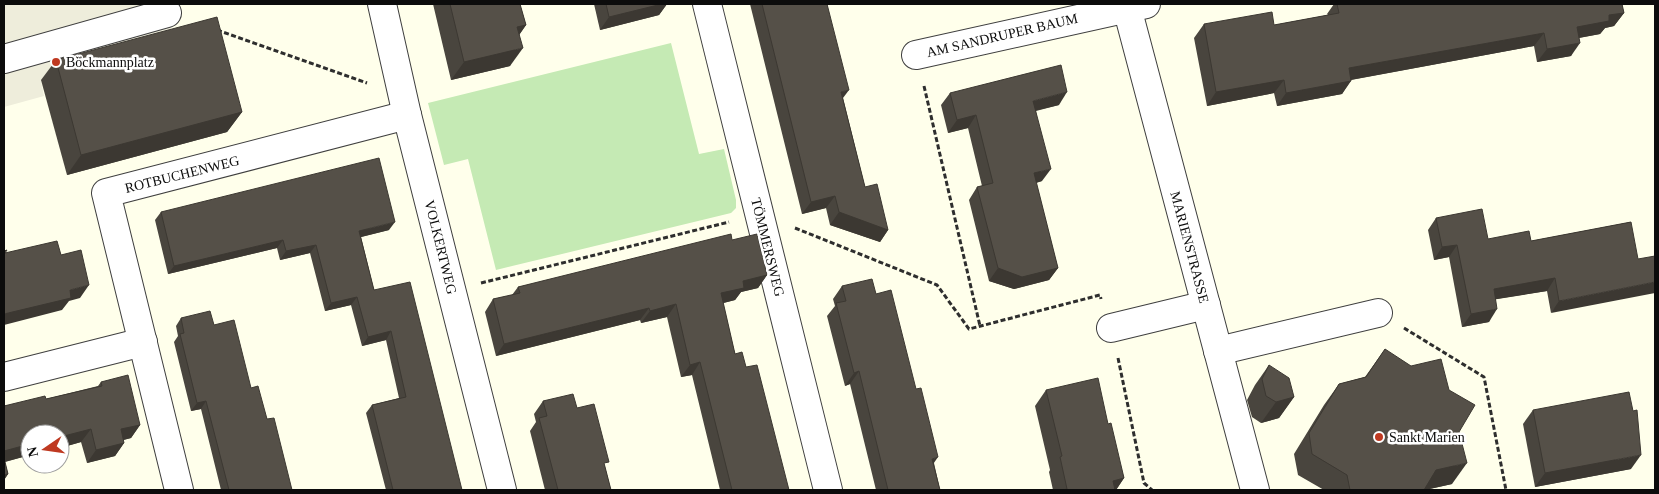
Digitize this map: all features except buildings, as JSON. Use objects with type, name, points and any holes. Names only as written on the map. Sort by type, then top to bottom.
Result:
[{"type":"street","name":"VOLKERTWEG","points":[[382,4],[405,105],[502,490]]},
{"type":"street","name":"TÖMMERSWEG","points":[[707,4],[828,490]]},
{"type":"street","name":"AM SANDRUPER BAUM","points":[[916,55],[1133,5]]},
{"type":"street","name":"MARIENSTRASSE","points":[[1133,5],[1206,305],[1255,490]]},
{"type":"street","points":[[4,59],[166,13]]},
{"type":"street","name":"ROTBUCHENWEG","points":[[179,490],[106,193],[405,105]]},
{"type":"street","points":[[1112,328],[1206,305]]},
{"type":"street","points":[[1218,351],[1378,312]]},
{"type":"street","points":[[4,377],[143,342]]},
{"type":"path","points":[[212,28],[405,105]]},
{"type":"path","points":[[916,55],[980,326]]},
{"type":"path","points":[[452,290],[760,214],[937,285],[969,329],[1100,295],[1112,328],[1144,483],[1152,490]]},
{"type":"path","points":[[1378,312],[1484,377],[1506,490]]},
{"type":"green space","points":[[671,43],[699,154],[724,149],[736,200],[736,208],[731,213],[496,270],[468,159],[444,165],[428,103]]},
{"type":"shaded area","name":"Böckmannplatz","points":[[4,4],[164,4],[175,43],[41,81],[44,96],[4,107]]},
{"type":"place","name":"Böckmannplatz","points":[[56,62]]},
{"type":"place","name":"Sankt Marien","points":[[1379,437]]}]
